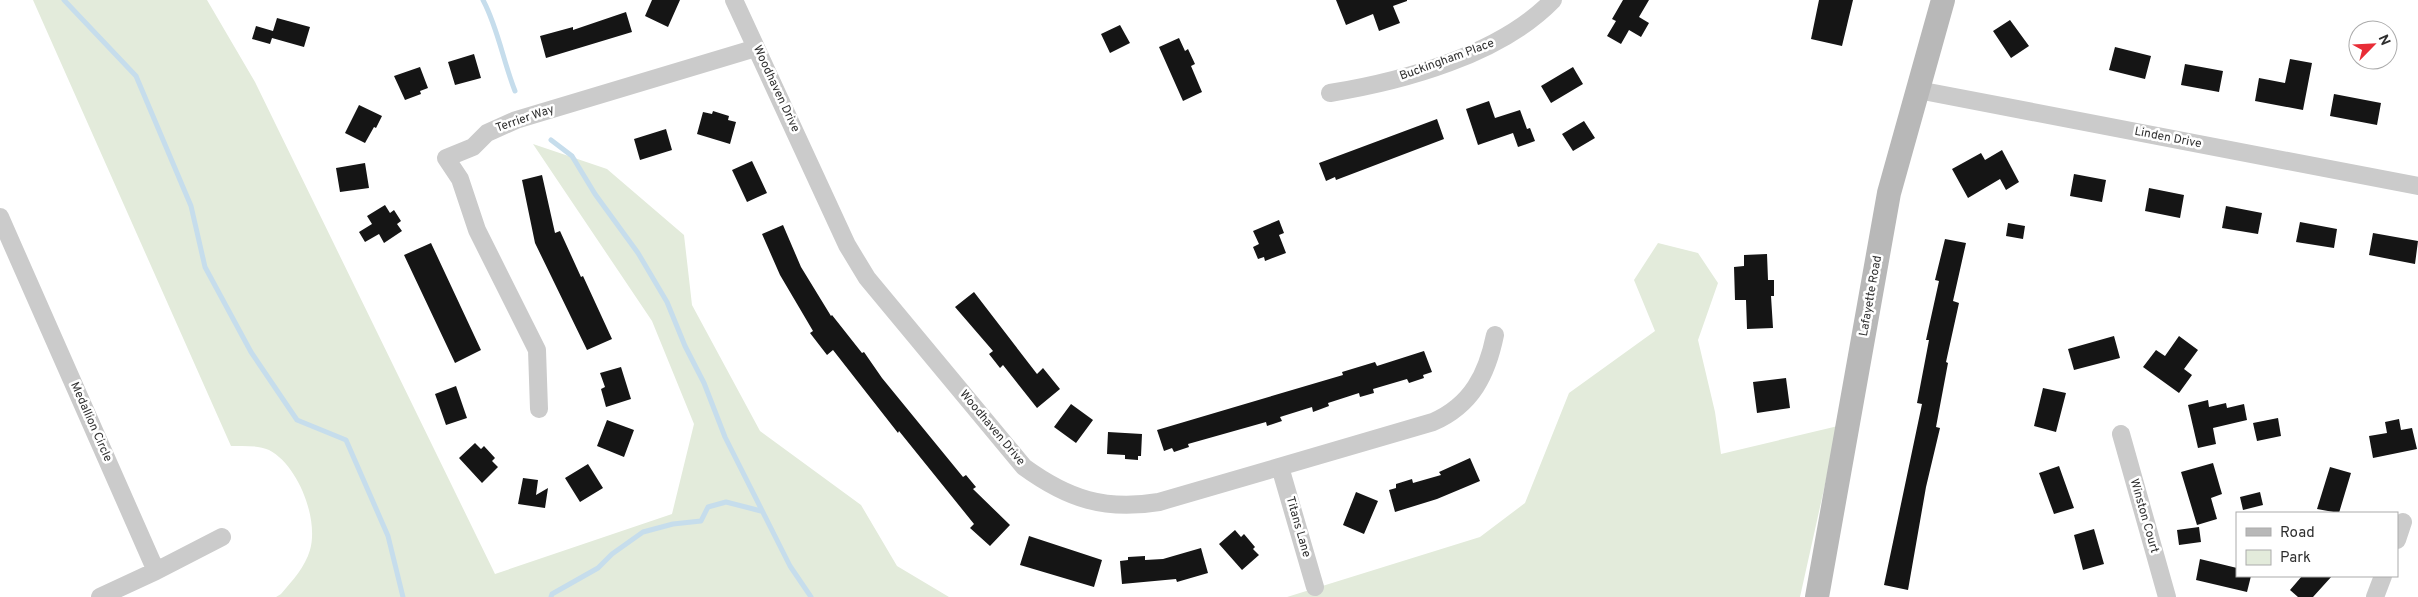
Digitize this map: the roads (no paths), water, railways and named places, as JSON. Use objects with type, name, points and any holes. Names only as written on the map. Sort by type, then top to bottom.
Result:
[{"type":"main road","name":"Lafayette Road","points":[[1817,597],[1889,193],[1943,0]]},
{"type":"street","name":"Woodhaven Drive","points":[[734,0],[847,245],[867,278],[1024,467],[1058,490],[1097,502],[1132,506],[1159,502],[1433,422],[1450,414],[1468,398],[1489,361],[1495,334]]},
{"type":"street","name":"Buckingham Place","points":[[1330,93],[1370,86],[1490,46],[1518,31],[1553,0]]},
{"type":"street","name":"Terrier Way","points":[[538,409],[537,350],[477,230],[460,179],[446,158],[473,147],[487,133],[516,120],[756,48]]},
{"type":"street","name":"Linden Drive","points":[[1918,90],[2418,186]]},
{"type":"street","name":"Medallion Circle","points":[[0,217],[156,571]]},
{"type":"street","name":"Winston Court","points":[[2121,434],[2167,597]]},
{"type":"street","name":"Titans Lane","points":[[1280,467],[1315,587]]},
{"type":"street","points":[[2398,537],[2403,522]]},
{"type":"street","points":[[100,597],[222,537]]},
{"type":"street","points":[[2375,597],[2383,577]]},
{"type":"waterway","points":[[64,0],[136,76],[191,206],[205,267],[251,352],[297,420],[346,440],[388,536],[403,597]]},
{"type":"waterway","points":[[483,0],[493,22],[515,91]]},
{"type":"waterway","points":[[551,140],[572,156],[595,194],[638,253],[667,302],[685,346],[704,383],[725,437],[790,566],[811,597]]},
{"type":"waterway","points":[[551,597],[552,594],[598,568],[612,554],[643,532],[673,524],[701,521],[708,507],[726,502],[761,511]]}]
